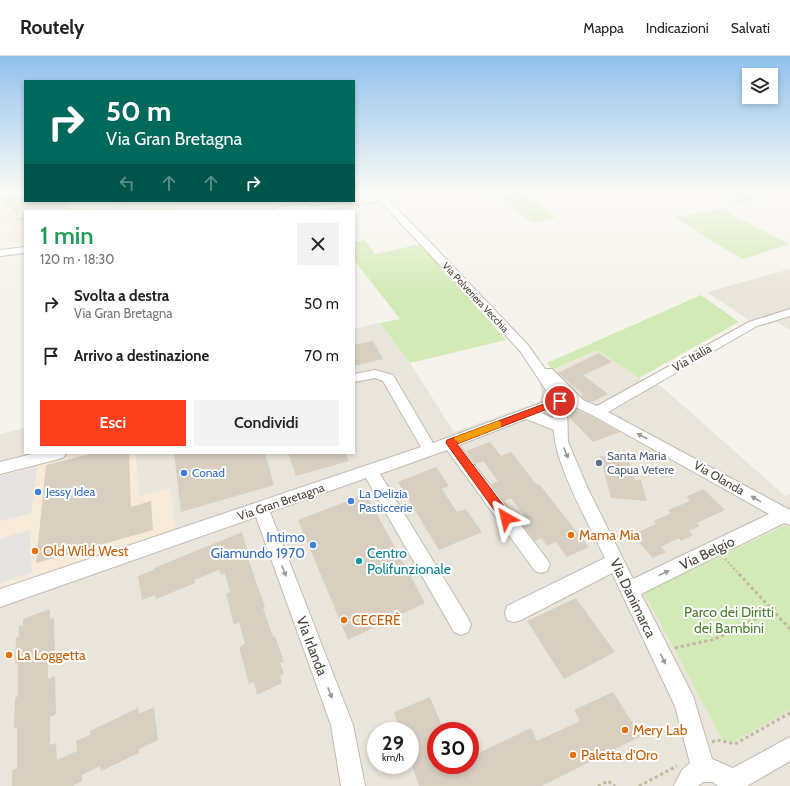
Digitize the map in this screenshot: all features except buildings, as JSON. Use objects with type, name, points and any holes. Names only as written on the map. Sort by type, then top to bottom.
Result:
[{"type":"street","name":"Via Polveriera Vecchia","points":[[410,227],[524,348],[560,401]]},
{"type":"street","points":[[0,249],[24,246]]},
{"type":"street","points":[[0,254],[24,250]]},
{"type":"street","name":"Via Italia","points":[[597,412],[753,324],[790,312]]},
{"type":"street","points":[[524,348],[578,403]]},
{"type":"street","points":[[355,378],[375,374],[388,378],[430,450]]},
{"type":"street","name":"Via Olanda","points":[[560,401],[578,403],[597,412],[787,517]]},
{"type":"street","name":"Via Gran Bretagna","points":[[0,598],[450,443],[560,401]]},
{"type":"street","name":"Via Danimarca","points":[[560,401],[561,442],[580,489],[685,704],[703,769]]},
{"type":"street","points":[[526,414],[543,419],[560,427]]},
{"type":"street","points":[[450,443],[541,565]]},
{"type":"street","points":[[0,468],[55,454]]},
{"type":"street","points":[[370,471],[461,625]]},
{"type":"street","name":"Via Irlanda","points":[[261,508],[342,725],[353,786]]},
{"type":"street","name":"Via Belgio","points":[[629,590],[787,517]]},
{"type":"street","points":[[514,613],[615,562]]},
{"type":"street","points":[[686,786],[689,778],[695,772],[703,769],[718,773],[734,784],[790,748]]},
{"type":"path","points":[[721,556],[790,629]]},
{"type":"path","points":[[674,648],[715,639],[773,610]]},
{"type":"path","points":[[598,786],[608,781],[615,786]]},
{"type":"shaded area","points":[[11,227],[24,227],[24,243],[11,242],[8,239]]},
{"type":"shaded area","points":[[790,269],[790,330],[777,322],[759,327],[707,292]]},
{"type":"shaded area","name":"Santa Maria Capua Vetere","points":[[380,323],[410,363],[454,432],[541,401],[542,392],[538,378],[597,350],[639,378],[661,386],[785,496],[790,494],[790,786],[0,786],[0,434],[24,428],[24,454],[355,454],[355,329]]},
{"type":"shaded area","points":[[55,454],[136,454],[139,496],[170,488],[177,538],[0,598],[0,468]]},
{"type":"shaded area","points":[[37,466],[31,513],[0,521],[0,476]]},
{"type":"shaded area","points":[[30,530],[32,573],[0,583],[0,539]]},
{"type":"green space","points":[[690,227],[757,227],[789,244],[743,259]]},
{"type":"green space","points":[[365,240],[375,254],[421,244],[506,340],[410,363],[380,323],[400,319],[355,261],[355,242]]},
{"type":"green space","points":[[701,295],[739,322],[639,378],[597,350],[553,370],[547,363]]},
{"type":"green space","name":"Parco dei Diritti dei Bambini","points":[[782,527],[790,527],[790,710],[731,743],[722,739],[644,592]]},
{"type":"slow traffic","points":[[459,439],[498,425]]},
{"type":"place","name":"Santa Maria Capua Vetere","points":[[599,463]]},
{"type":"place","name":"Conad","points":[[184,473]]},
{"type":"place","name":"Jessy Idea","points":[[38,492]]},
{"type":"place","name":"La Delizia Pasticcerie","points":[[351,501]]},
{"type":"place","name":"Mama Mia","points":[[571,535]]},
{"type":"place","name":"Intimo Giamundo 1970","points":[[313,545]]},
{"type":"place","name":"Old Wild West","points":[[35,551]]},
{"type":"place","name":"Centro Polifunzionale","points":[[359,561]]},
{"type":"place","name":"CECERÈ","points":[[344,620]]},
{"type":"place","name":"La Loggetta","points":[[9,655]]},
{"type":"place","name":"Mery Lab","points":[[625,730]]},
{"type":"place","name":"Paletta d'Oro","points":[[573,755]]},
{"type":"route","points":[[506,518],[450,443],[560,401]]}]
